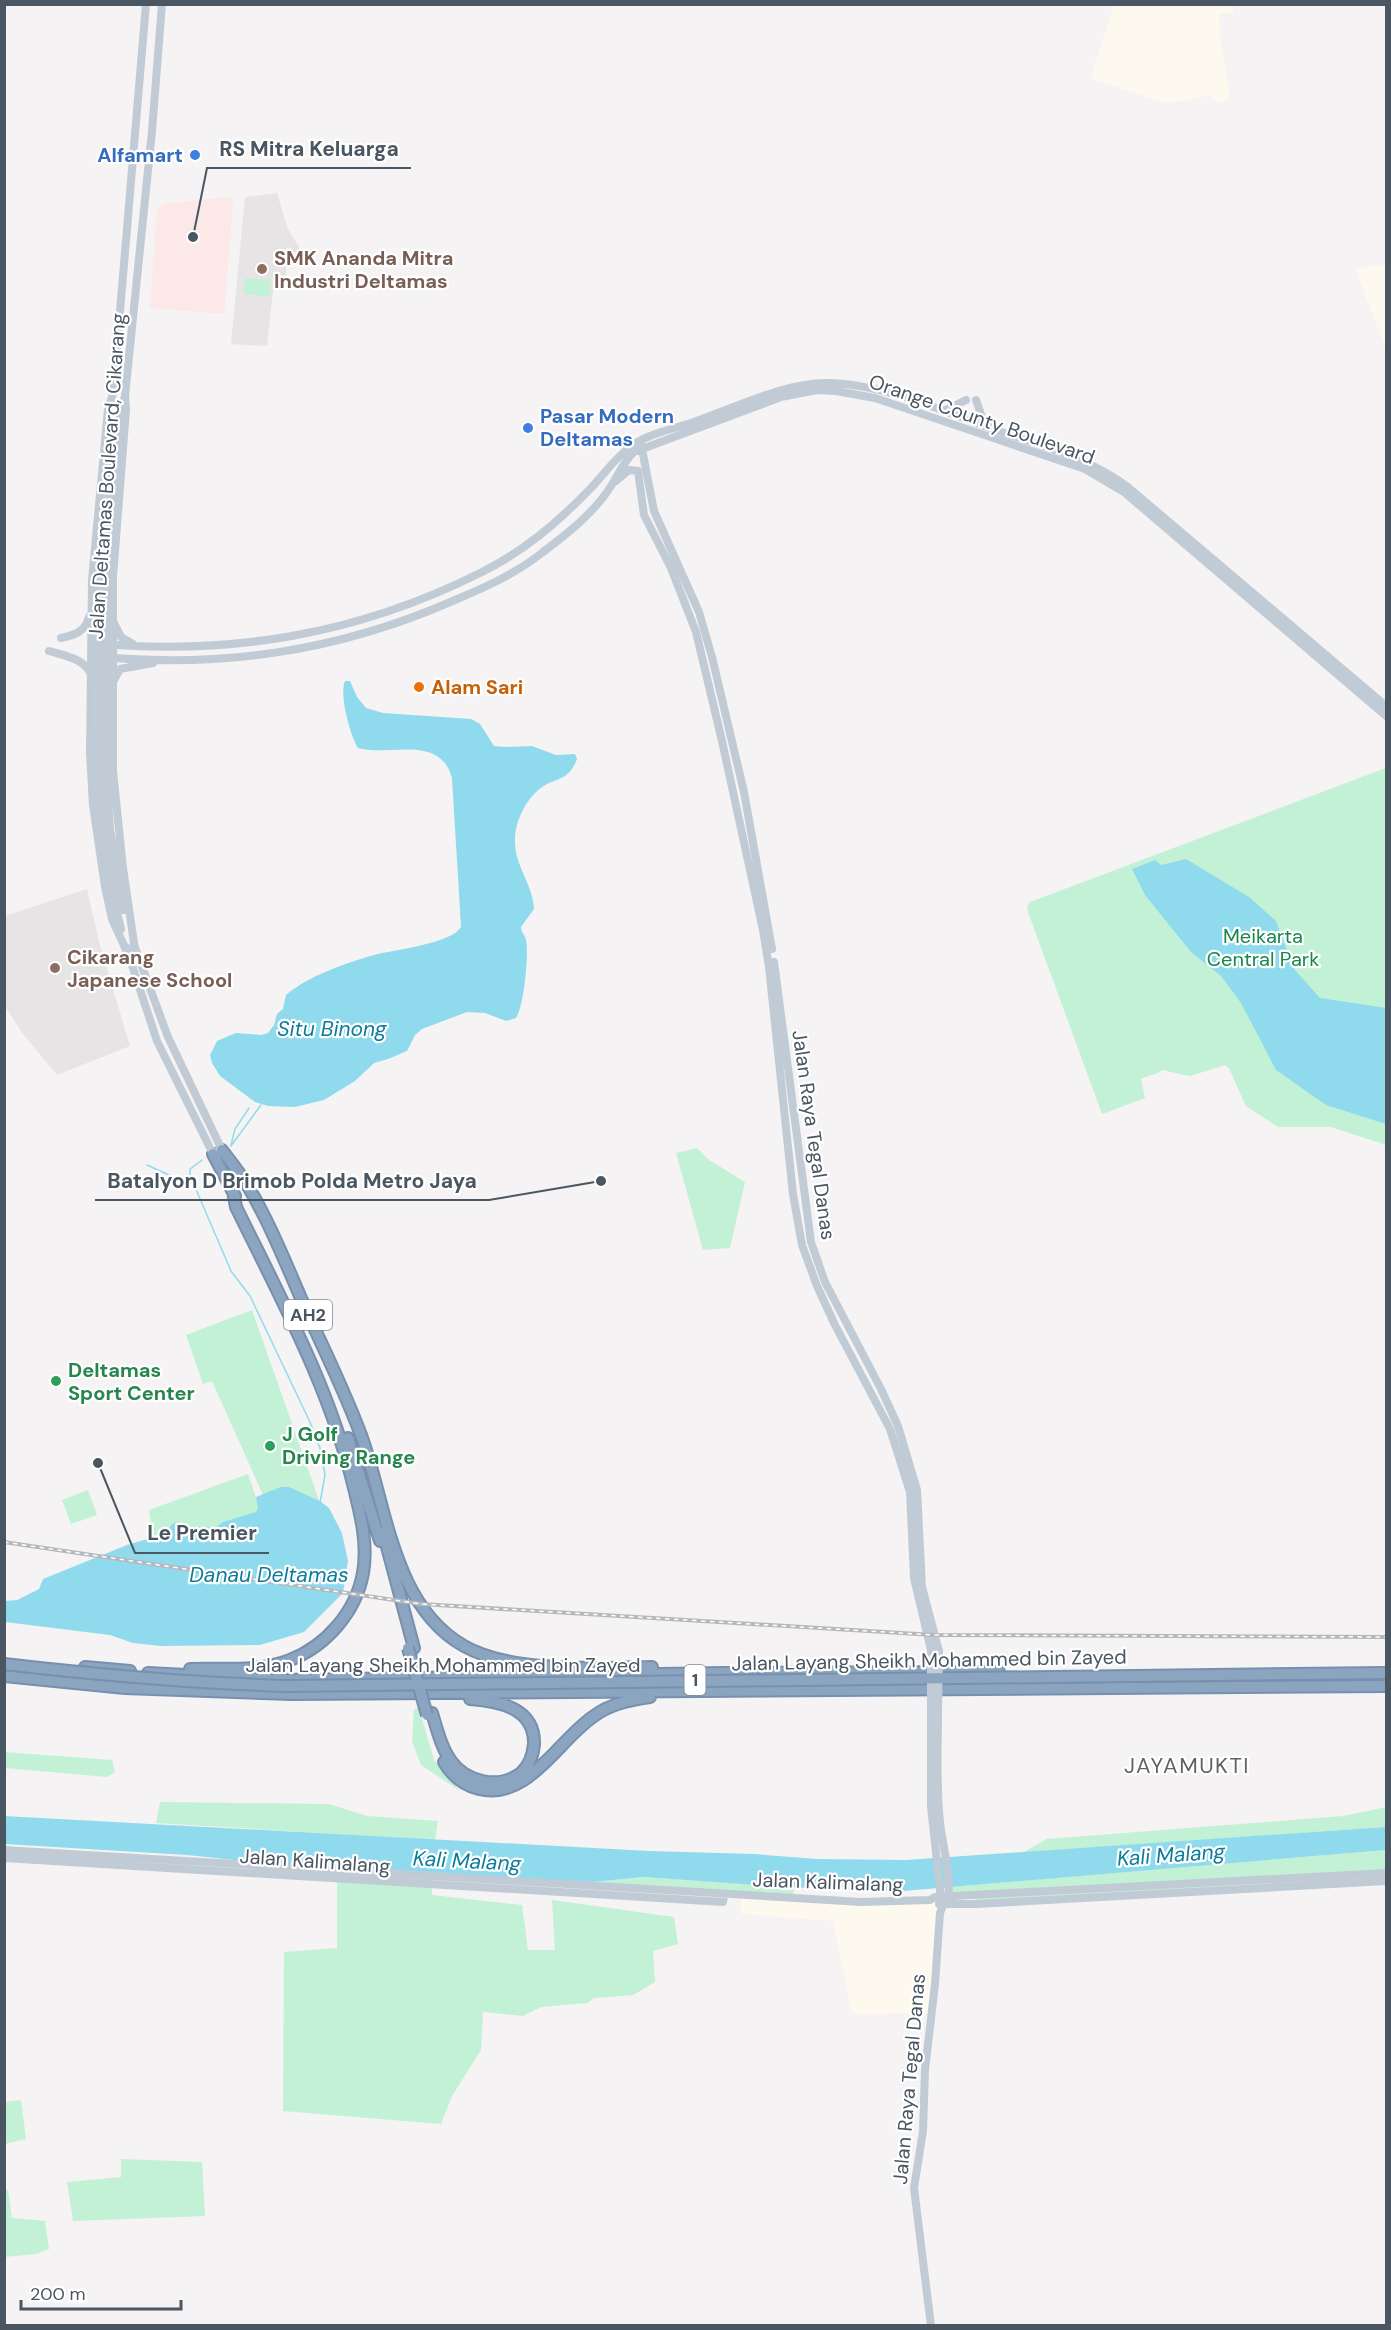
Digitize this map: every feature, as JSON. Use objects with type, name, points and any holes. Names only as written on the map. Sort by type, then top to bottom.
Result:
[{"type":"highway","name":"AH2","points":[[218,1152],[233,1191],[301,1321],[323,1373],[354,1455],[411,1648]]},
{"type":"highway","name":"AH2","points":[[218,1152],[246,1183],[287,1267],[335,1371],[361,1436],[375,1490]]},
{"type":"highway","points":[[130,1671],[257,1667],[290,1660],[315,1647],[334,1629],[350,1609],[362,1580],[365,1555],[363,1530],[340,1432],[283,1299],[236,1207],[233,1191]]},
{"type":"highway","points":[[375,1490],[436,1745],[450,1771],[464,1783],[492,1791],[509,1788],[528,1778],[568,1737],[600,1711],[637,1699],[692,1692]]},
{"type":"highway","points":[[375,1490],[398,1558],[414,1593],[442,1630],[464,1646],[494,1658],[520,1663],[676,1667],[724,1673]]},
{"type":"highway","name":"1","points":[[4,1660],[130,1671],[282,1680],[724,1673],[1386,1672]]},
{"type":"highway","name":"Jalan Layang Sheikh Mohammed bin Zayed","points":[[4,1664],[84,1674],[287,1686],[1386,1672]]},
{"type":"highway","name":"Jalan Layang Sheikh Mohammed bin Zayed","points":[[4,1669],[217,1688],[353,1689],[1386,1680]]},
{"type":"highway","name":"1","points":[[4,1676],[125,1689],[291,1694],[1386,1686]]},
{"type":"highway","points":[[291,1694],[319,1698],[456,1698],[502,1703],[519,1711],[528,1721],[534,1742],[531,1758],[520,1773],[503,1781],[482,1782],[469,1777],[456,1767],[447,1754],[430,1714]]},
{"type":"main road","points":[[131,951],[108,870],[102,821],[103,587],[113,394],[146,4]]},
{"type":"main road","name":"Jalan Deltamas Boulevard, Cikarang","points":[[131,951],[112,771],[113,577],[126,410],[125,396],[152,131],[162,4]]},
{"type":"main road","name":"Orange County Boulevard","points":[[637,451],[781,391],[811,384],[861,387],[943,411],[1089,463],[1123,483],[1386,706]]},
{"type":"main road","name":"Orange County Boulevard","points":[[637,451],[781,397],[808,391],[836,391],[875,398],[1085,470],[1124,492],[1386,716]]},
{"type":"main road","name":"Jalan Deltamas Boulevard, Cikarang","points":[[113,394],[108,409],[96,531],[91,643],[90,752],[97,840],[112,919],[131,951]]},
{"type":"main road","points":[[103,587],[120,409],[125,396]]},
{"type":"main road","points":[[943,411],[966,400]]},
{"type":"main road","points":[[976,400],[982,417],[995,430]]},
{"type":"main road","points":[[91,643],[219,646],[276,639],[323,630],[421,599],[499,562],[528,545],[548,529],[619,458],[637,451]]},
{"type":"main road","points":[[612,485],[619,471],[637,451]]},
{"type":"main road","name":"Jalan Raya Tegal Danas","points":[[637,451],[644,515],[671,568],[698,640],[727,740]]},
{"type":"main road","name":"Jalan Raya Tegal Danas","points":[[637,451],[654,511],[681,569],[707,637],[769,947],[793,1194],[802,1245],[817,1286],[872,1391],[897,1450],[910,1492],[914,1578],[935,1650],[931,1806],[942,1857],[944,1900],[940,1913],[935,1984],[926,2052],[923,2130],[914,2188],[931,2325]]},
{"type":"main road","points":[[91,656],[201,661],[253,657],[326,644],[372,632],[426,613],[506,576],[542,554],[560,539],[629,470],[638,471]]},
{"type":"main road","points":[[604,474],[612,476],[612,485]]},
{"type":"main road","points":[[61,638],[75,635],[82,630],[92,610]]},
{"type":"main road","points":[[113,619],[121,637],[139,645]]},
{"type":"main road","points":[[323,630],[326,644]]},
{"type":"main road","points":[[698,640],[707,637]]},
{"type":"main road","points":[[49,651],[77,660],[87,666],[91,675]]},
{"type":"main road","points":[[112,689],[116,674],[120,669],[162,660]]},
{"type":"main road","name":"AH2","points":[[131,951],[157,1041],[218,1152]]},
{"type":"main road","name":"Jalan Kalimalang","points":[[4,1850],[724,1899]]},
{"type":"main road","name":"Jalan Kalimalang","points":[[4,1858],[724,1899],[861,1902],[930,1900],[934,1897],[944,1900],[977,1900]]},
{"type":"main road","points":[[977,1900],[1386,1873]]},
{"type":"main road","points":[[977,1900],[1386,1881]]},
{"type":"shaded area","points":[[1114,5],[1233,5],[1233,13],[1219,14],[1220,37],[1230,99],[1218,103],[1211,95],[1167,104],[1090,78]]},
{"type":"shaded area","name":"SMK Ananda Mitra Industri Deltamas","points":[[277,193],[287,227],[300,249],[288,257],[285,281],[274,283],[267,346],[231,344],[245,197]]},
{"type":"shaded area","points":[[229,197],[233,201],[224,314],[150,308],[157,211],[163,204]]},
{"type":"shaded area","points":[[1386,265],[1386,349],[1355,268]]},
{"type":"shaded area","name":"Cikarang Japanese School","points":[[87,889],[99,942],[130,1046],[57,1075],[23,1034],[5,1006],[5,916]]},
{"type":"shaded area","points":[[741,1896],[930,1900],[942,1905],[935,2013],[852,2014],[833,1921],[741,1914]]},
{"type":"green space","points":[[245,278],[271,280],[270,296],[244,294]]},
{"type":"green space","name":"Meikarta Central Park","points":[[1386,768],[1386,1145],[1331,1127],[1278,1127],[1246,1106],[1229,1068],[1225,1065],[1190,1076],[1162,1070],[1141,1079],[1145,1098],[1102,1114],[1028,912],[1027,906],[1030,902]]},
{"type":"green space","points":[[697,1148],[709,1160],[745,1182],[730,1248],[703,1250],[676,1153]]},
{"type":"green space","name":"J Golf Driving Range","points":[[252,1310],[322,1509],[276,1524],[212,1381],[203,1384],[186,1335]]},
{"type":"green space","points":[[248,1474],[258,1503],[258,1509],[255,1512],[223,1522],[216,1527],[193,1527],[182,1523],[169,1527],[164,1534],[153,1537],[149,1510]]},
{"type":"green space","points":[[88,1490],[97,1515],[71,1524],[62,1500]]},
{"type":"green space","points":[[419,1708],[434,1760],[460,1791],[421,1765],[412,1741],[414,1709]]},
{"type":"green space","points":[[4,1752],[112,1760],[115,1772],[107,1777],[5,1768]]},
{"type":"green space","points":[[160,1802],[329,1804],[367,1816],[438,1821],[435,1840],[156,1823]]},
{"type":"green space","points":[[1386,1807],[1386,1827],[1022,1853],[1047,1839],[1343,1816]]},
{"type":"green space","points":[[1386,1850],[1386,1881],[977,1904],[975,1897],[949,1897],[949,1887]]},
{"type":"green space","points":[[337,1872],[432,1877],[432,1895],[522,1905],[528,1950],[555,1950],[552,1900],[674,1917],[678,1944],[653,1951],[655,1982],[633,1995],[594,1998],[587,2003],[541,2007],[523,2016],[483,2012],[481,2050],[452,2096],[441,2124],[283,2111],[284,1952],[337,1948]]},
{"type":"green space","points":[[643,1877],[794,1887],[793,1899],[592,1882]]},
{"type":"green space","points":[[21,2100],[26,2139],[5,2144],[5,2102]]},
{"type":"green space","points":[[121,2159],[202,2162],[205,2216],[73,2221],[67,2182],[121,2177]]},
{"type":"green space","points":[[5,2190],[8,2190],[12,2218],[45,2221],[49,2249],[36,2254],[5,2257]]},
{"type":"water","name":"Situ Binong","points":[[345,681],[350,681],[357,697],[366,708],[383,713],[471,719],[480,724],[494,746],[532,746],[556,755],[575,754],[577,759],[569,773],[547,784],[534,794],[528,801],[517,825],[516,851],[531,892],[534,909],[521,927],[527,947],[526,967],[521,1003],[516,1018],[506,1021],[485,1013],[467,1012],[422,1029],[415,1035],[407,1051],[374,1063],[355,1081],[324,1100],[295,1107],[268,1106],[255,1102],[220,1076],[210,1055],[217,1041],[236,1033],[261,1035],[268,1033],[274,1025],[277,1014],[283,1009],[286,995],[316,976],[374,955],[446,938],[461,927],[452,778],[446,764],[425,751],[358,748],[346,714],[343,695]]},
{"type":"water","points":[[1186,859],[1249,897],[1276,921],[1294,969],[1320,998],[1386,1008],[1386,1124],[1326,1105],[1276,1070],[1241,1003],[1221,976],[1191,952],[1145,895],[1132,869],[1155,860],[1161,865]]},
{"type":"water","name":"Danau Deltamas","points":[[281,1487],[289,1487],[320,1501],[329,1508],[342,1533],[348,1561],[343,1593],[304,1632],[260,1645],[161,1646],[133,1643],[110,1635],[5,1622],[5,1601],[17,1600],[39,1589],[43,1579],[127,1545],[164,1534],[172,1524],[177,1522],[193,1527],[216,1527],[223,1522],[255,1512],[258,1509],[256,1497]]},
{"type":"water","name":"Kali Malang","points":[[4,1816],[649,1851],[754,1854],[817,1859],[906,1860],[1386,1827],[1386,1850],[903,1891],[784,1887],[643,1877],[592,1882],[337,1871],[187,1855],[5,1844]]},
{"type":"waterway","points":[[231,1146],[261,1105]]},
{"type":"waterway","points":[[231,1145],[235,1129],[249,1108]]},
{"type":"waterway","points":[[194,1185],[190,1169],[202,1160]]},
{"type":"waterway","points":[[147,1165],[195,1187],[231,1271],[250,1296],[310,1422],[320,1448],[325,1475],[320,1503]]},
{"type":"railway","points":[[4,1542],[421,1604],[934,1635],[1386,1637]]},
{"type":"place","name":"Alfamart","points":[[195,155]]},
{"type":"place","name":"RS Mitra Keluarga","points":[[193,237]]},
{"type":"place","name":"SMK Ananda Mitra Industri Deltamas","points":[[262,269]]},
{"type":"place","name":"Pasar Modern Deltamas","points":[[528,428]]},
{"type":"place","name":"Alam Sari","points":[[419,687]]},
{"type":"place","name":"Cikarang Japanese School","points":[[55,968]]},
{"type":"place","name":"Batalyon D Brimob Polda Metro Jaya","points":[[601,1181]]},
{"type":"place","name":"Deltamas Sport Center","points":[[56,1381]]},
{"type":"place","name":"J Golf Driving Range","points":[[270,1446]]},
{"type":"place","name":"Le Premier","points":[[98,1463]]},
{"type":"district","name":"JAYAMUKTI","points":[[1187,1765]]}]
